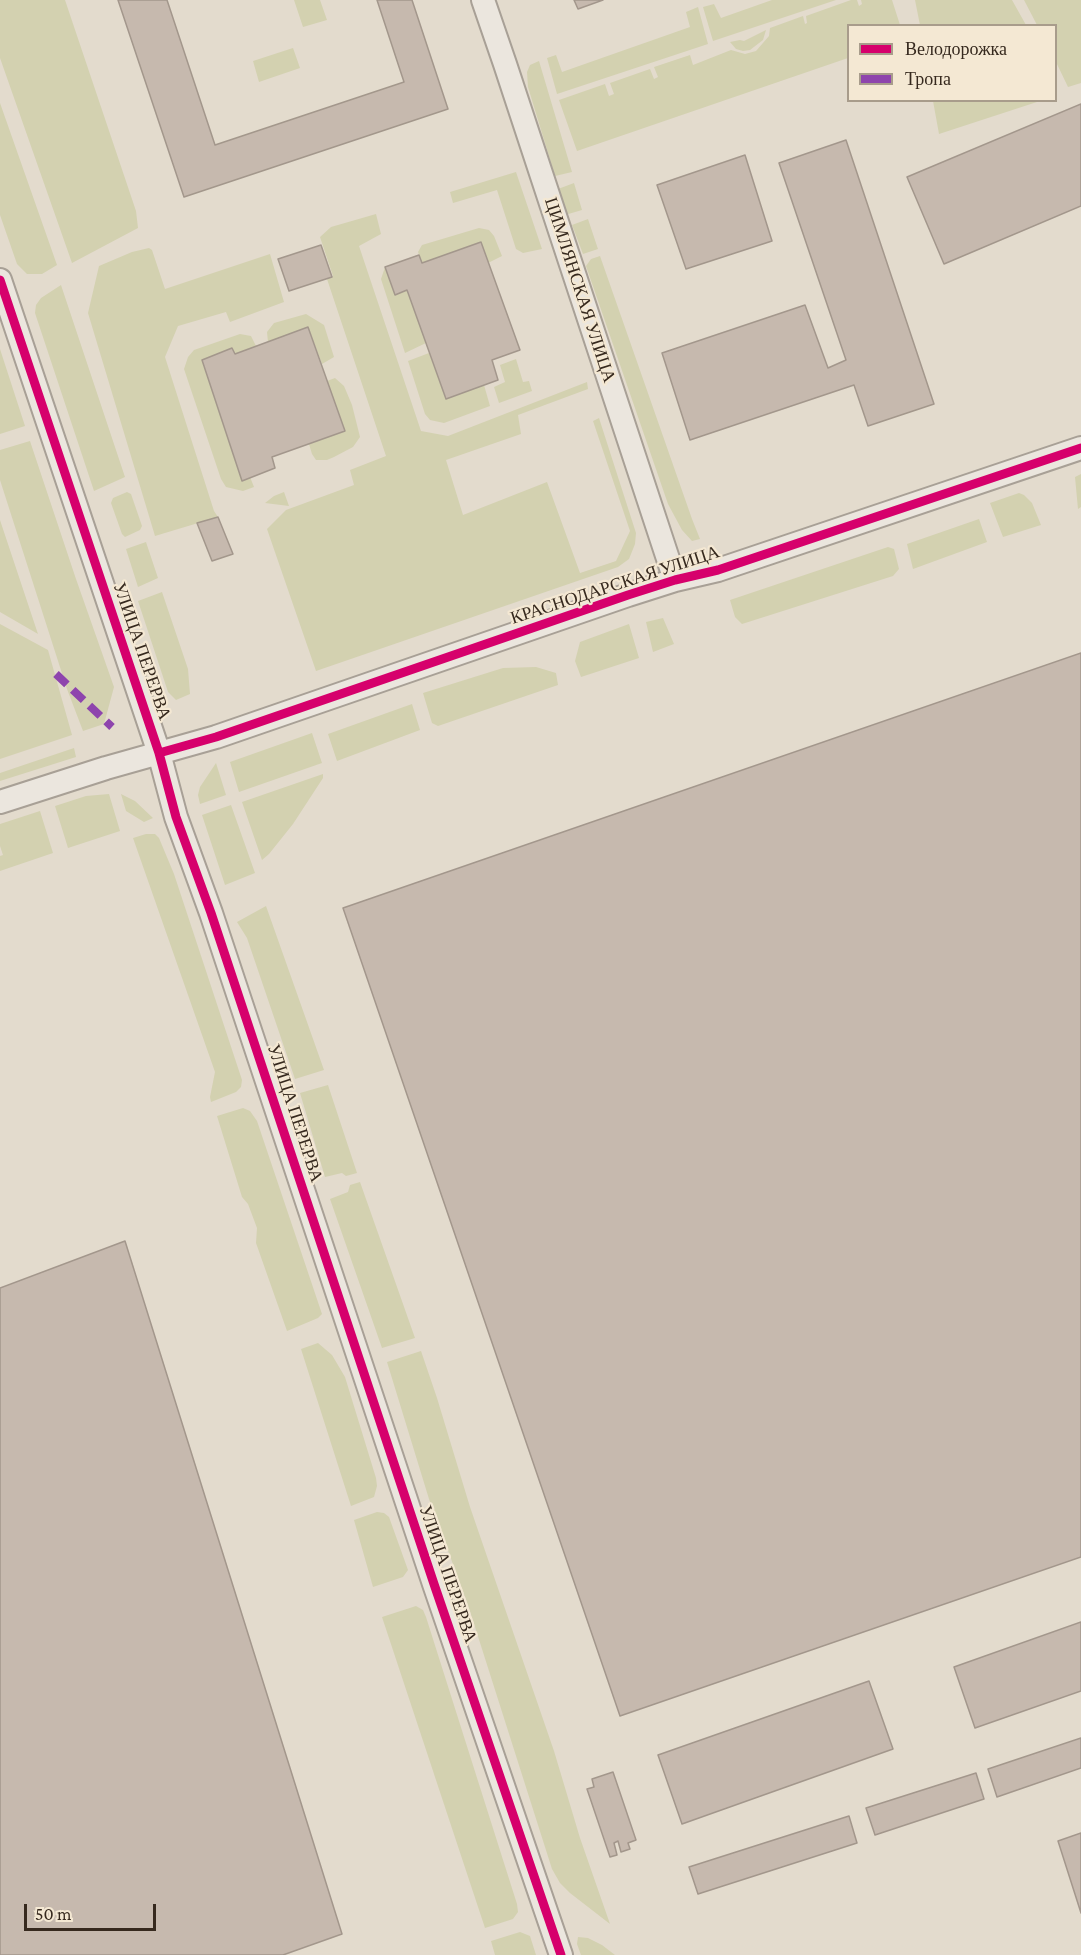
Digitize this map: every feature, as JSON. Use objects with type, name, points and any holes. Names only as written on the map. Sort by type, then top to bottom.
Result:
[{"type":"street","name":"ЦИМЛЯНСКАЯ УЛИЦА","points":[[483,0],[675,580]]},
{"type":"street","name":"УЛИЦА ПЕРЕРВА","points":[[0,280],[159,753],[176,817],[212,913],[434,1584],[561,1955]]},
{"type":"street","name":"КРАСНОДАРСКАЯ УЛИЦА","points":[[0,802],[216,737],[675,580],[729,566],[1081,448]]},
{"type":"shaded area","points":[[0,0],[65,0],[136,211],[138,228],[72,263],[0,58]]},
{"type":"shaded area","points":[[294,0],[320,0],[327,20],[303,27]]},
{"type":"shaded area","points":[[772,0],[836,0],[713,41],[703,7],[714,4],[721,18]]},
{"type":"shaded area","points":[[851,0],[857,0],[859,6],[862,4],[861,0],[892,0],[900,24],[847,24],[847,58],[577,151],[559,100],[605,84],[609,96],[614,94],[610,83],[650,69],[654,79],[658,77],[654,67],[690,55],[693,65],[731,50],[745,54],[756,51],[769,36],[770,28],[803,16],[805,24],[807,23],[806,16]]},
{"type":"shaded area","points":[[915,0],[1012,0],[1025,24],[920,24]]},
{"type":"shaded area","points":[[1024,0],[1081,0],[1081,83],[1068,87],[1057,64],[1057,24],[1036,24]]},
{"type":"shaded area","points":[[698,7],[708,44],[557,94],[547,58],[556,55],[562,72],[690,27],[686,12]]},
{"type":"shaded area","points":[[766,30],[763,40],[750,50],[736,49],[730,42],[744,41]]},
{"type":"shaded area","points":[[293,48],[300,68],[259,82],[253,61]]},
{"type":"shaded area","points":[[539,61],[572,172],[555,176],[528,87],[527,72],[530,65]]},
{"type":"shaded area","points":[[933,102],[1037,102],[939,134]]},
{"type":"shaded area","points":[[0,103],[57,265],[42,274],[27,274],[17,264],[0,215]]},
{"type":"shaded area","points":[[516,172],[542,249],[523,253],[516,249],[497,190],[453,203],[450,192]]},
{"type":"shaded area","points":[[574,183],[582,210],[565,215],[558,189]]},
{"type":"shaded area","points":[[376,214],[381,234],[359,246],[421,431],[448,436],[587,382],[588,389],[518,415],[521,434],[446,460],[463,515],[547,482],[580,573],[616,561],[630,531],[593,421],[599,418],[636,533],[635,544],[629,559],[618,567],[316,671],[267,529],[286,510],[354,485],[350,470],[386,456],[327,279],[333,276],[320,237],[331,227]]},
{"type":"shaded area","points":[[588,219],[598,249],[583,254],[572,225]]},
{"type":"shaded area","points":[[479,228],[489,230],[494,236],[502,256],[488,263],[422,263],[418,252],[422,245]]},
{"type":"shaded area","points":[[149,248],[152,250],[165,289],[270,254],[284,302],[230,322],[226,312],[178,326],[165,357],[214,511],[218,517],[155,536],[88,313],[99,266],[132,252]]},
{"type":"shaded area","points":[[600,256],[700,539],[692,541],[682,530],[668,504],[586,266],[591,259]]},
{"type":"shaded area","points":[[385,267],[395,294],[407,290],[426,343],[405,353],[381,279]]},
{"type":"shaded area","points":[[61,285],[125,477],[94,491],[35,313],[36,305],[41,298]]},
{"type":"shaded area","points":[[306,314],[324,325],[334,357],[322,364],[308,327],[268,342],[267,332],[274,323]]},
{"type":"shaded area","points":[[240,334],[251,336],[256,346],[235,354],[232,348],[202,360],[242,480],[250,477],[254,487],[243,491],[226,487],[221,479],[184,369],[188,357],[194,350]]},
{"type":"shaded area","points":[[0,349],[25,426],[0,434]]},
{"type":"shaded area","points":[[429,353],[446,399],[484,385],[490,406],[444,423],[430,420],[425,414],[408,361]]},
{"type":"shaded area","points":[[516,359],[523,382],[529,381],[532,391],[499,403],[494,387],[505,382],[500,365]]},
{"type":"shaded area","points":[[335,378],[344,386],[352,405],[360,437],[353,447],[334,457],[327,460],[316,460],[309,444],[345,431],[327,381]]},
{"type":"shaded area","points":[[30,441],[114,687],[104,724],[83,731],[67,689],[0,480],[0,450]]},
{"type":"shaded area","points":[[1081,474],[1081,507],[1078,509],[1075,477]]},
{"type":"shaded area","points":[[127,492],[131,494],[142,526],[140,530],[125,537],[111,503],[113,498]]},
{"type":"shaded area","points":[[284,492],[289,506],[265,503],[274,496]]},
{"type":"shaded area","points":[[1019,493],[1032,503],[1041,525],[1003,537],[990,503]]},
{"type":"shaded area","points":[[979,519],[987,542],[913,569],[907,544]]},
{"type":"shaded area","points":[[0,520],[38,634],[0,612]]},
{"type":"shaded area","points":[[146,542],[158,578],[138,587],[126,549]]},
{"type":"shaded area","points":[[888,547],[894,549],[899,569],[893,576],[742,624],[735,617],[730,600]]},
{"type":"shaded area","points":[[162,592],[188,669],[190,694],[176,700],[168,692],[138,601]]},
{"type":"shaded area","points":[[663,618],[674,644],[653,652],[646,622]]},
{"type":"shaded area","points":[[0,624],[48,650],[72,735],[0,759]]},
{"type":"shaded area","points":[[629,624],[639,658],[581,677],[575,661],[580,642]]},
{"type":"shaded area","points":[[536,667],[556,673],[558,685],[438,726],[432,723],[423,693],[503,668]]},
{"type":"shaded area","points":[[412,704],[420,730],[337,761],[328,734]]},
{"type":"shaded area","points":[[312,733],[322,763],[239,792],[230,762]]},
{"type":"shaded area","points":[[74,748],[76,757],[0,781],[0,773]]},
{"type":"shaded area","points":[[216,763],[226,795],[200,804],[198,795],[200,787]]},
{"type":"shaded area","points":[[323,774],[323,778],[293,824],[262,860],[242,802]]},
{"type":"shaded area","points":[[109,794],[120,831],[68,848],[55,806],[86,796]]},
{"type":"shaded area","points":[[121,794],[135,801],[153,818],[144,822],[126,811]]},
{"type":"shaded area","points":[[231,805],[255,873],[225,885],[202,815]]},
{"type":"shaded area","points":[[40,811],[53,853],[0,871],[0,856],[3,855],[0,846],[0,824]]},
{"type":"shaded area","points":[[155,834],[159,838],[174,874],[242,1080],[241,1087],[236,1092],[211,1102],[215,1072],[133,838]]},
{"type":"shaded area","points":[[266,906],[324,1070],[295,1079],[247,938],[237,922]]},
{"type":"shaded area","points":[[328,1085],[357,1173],[346,1176],[342,1173],[325,1177],[300,1093]]},
{"type":"shaded area","points":[[243,1108],[250,1111],[257,1121],[322,1314],[318,1318],[287,1331],[256,1243],[257,1228],[248,1204],[242,1197],[217,1116]]},
{"type":"shaded area","points":[[360,1182],[415,1338],[382,1348],[330,1199],[348,1192],[350,1185]]},
{"type":"shaded area","points":[[318,1343],[332,1355],[345,1377],[376,1478],[377,1486],[374,1497],[351,1506],[301,1349]]},
{"type":"shaded area","points":[[421,1351],[470,1507],[554,1751],[580,1838],[610,1924],[570,1893],[560,1883],[552,1869],[468,1605],[429,1499],[387,1362]]},
{"type":"shaded area","points":[[377,1512],[389,1517],[408,1570],[403,1577],[373,1587],[354,1520]]},
{"type":"shaded area","points":[[416,1606],[423,1610],[426,1617],[517,1904],[518,1912],[513,1919],[485,1928],[382,1617]]},
{"type":"shaded area","points":[[520,1932],[530,1936],[536,1955],[495,1955],[491,1941]]},
{"type":"shaded area","points":[[578,1937],[588,1938],[615,1955],[581,1955],[577,1944]]},
{"type":"building","points":[[118,0],[167,0],[215,145],[404,82],[377,0],[412,0],[448,109],[184,197]]},
{"type":"building","points":[[574,0],[603,0],[578,9]]},
{"type":"building","points":[[1081,104],[1081,206],[944,264],[907,177]]},
{"type":"building","points":[[846,140],[934,404],[868,426],[854,385],[690,440],[662,353],[805,305],[828,368],[846,360],[779,163]]},
{"type":"building","points":[[745,155],[772,241],[686,269],[657,185]]},
{"type":"building","points":[[481,242],[520,350],[492,360],[498,380],[446,399],[407,290],[395,295],[385,267],[419,255],[422,263]]},
{"type":"building","points":[[321,245],[332,277],[289,291],[278,259]]},
{"type":"building","points":[[308,327],[345,431],[272,457],[275,468],[242,481],[202,360],[232,348],[235,354]]},
{"type":"building","points":[[218,517],[233,554],[212,561],[197,523]]},
{"type":"building","points":[[1081,653],[1081,1557],[620,1716],[343,908]]},
{"type":"building","points":[[125,1241],[342,1934],[283,1955],[0,1955],[0,1288]]},
{"type":"building","points":[[1081,1622],[1081,1691],[975,1728],[954,1667]]},
{"type":"building","points":[[869,1681],[893,1749],[682,1824],[658,1755]]},
{"type":"building","points":[[1081,1738],[1081,1768],[997,1797],[988,1769]]},
{"type":"building","points":[[613,1772],[636,1840],[628,1843],[630,1849],[621,1852],[618,1841],[614,1843],[617,1855],[610,1857],[587,1789],[594,1787],[592,1779]]},
{"type":"building","points":[[976,1773],[984,1799],[875,1835],[866,1808]]},
{"type":"building","points":[[849,1816],[857,1843],[698,1894],[689,1867]]},
{"type":"building","points":[[1081,1833],[1081,1913],[1058,1841]]},
{"type":"marked path","points":[[56,674],[112,727]]},
{"type":"cycle path","points":[[0,280],[159,753],[176,817],[211,913],[434,1584],[561,1955]]},
{"type":"cycle path","points":[[159,753],[216,737],[628,595],[675,580],[718,570],[1081,448]]}]
